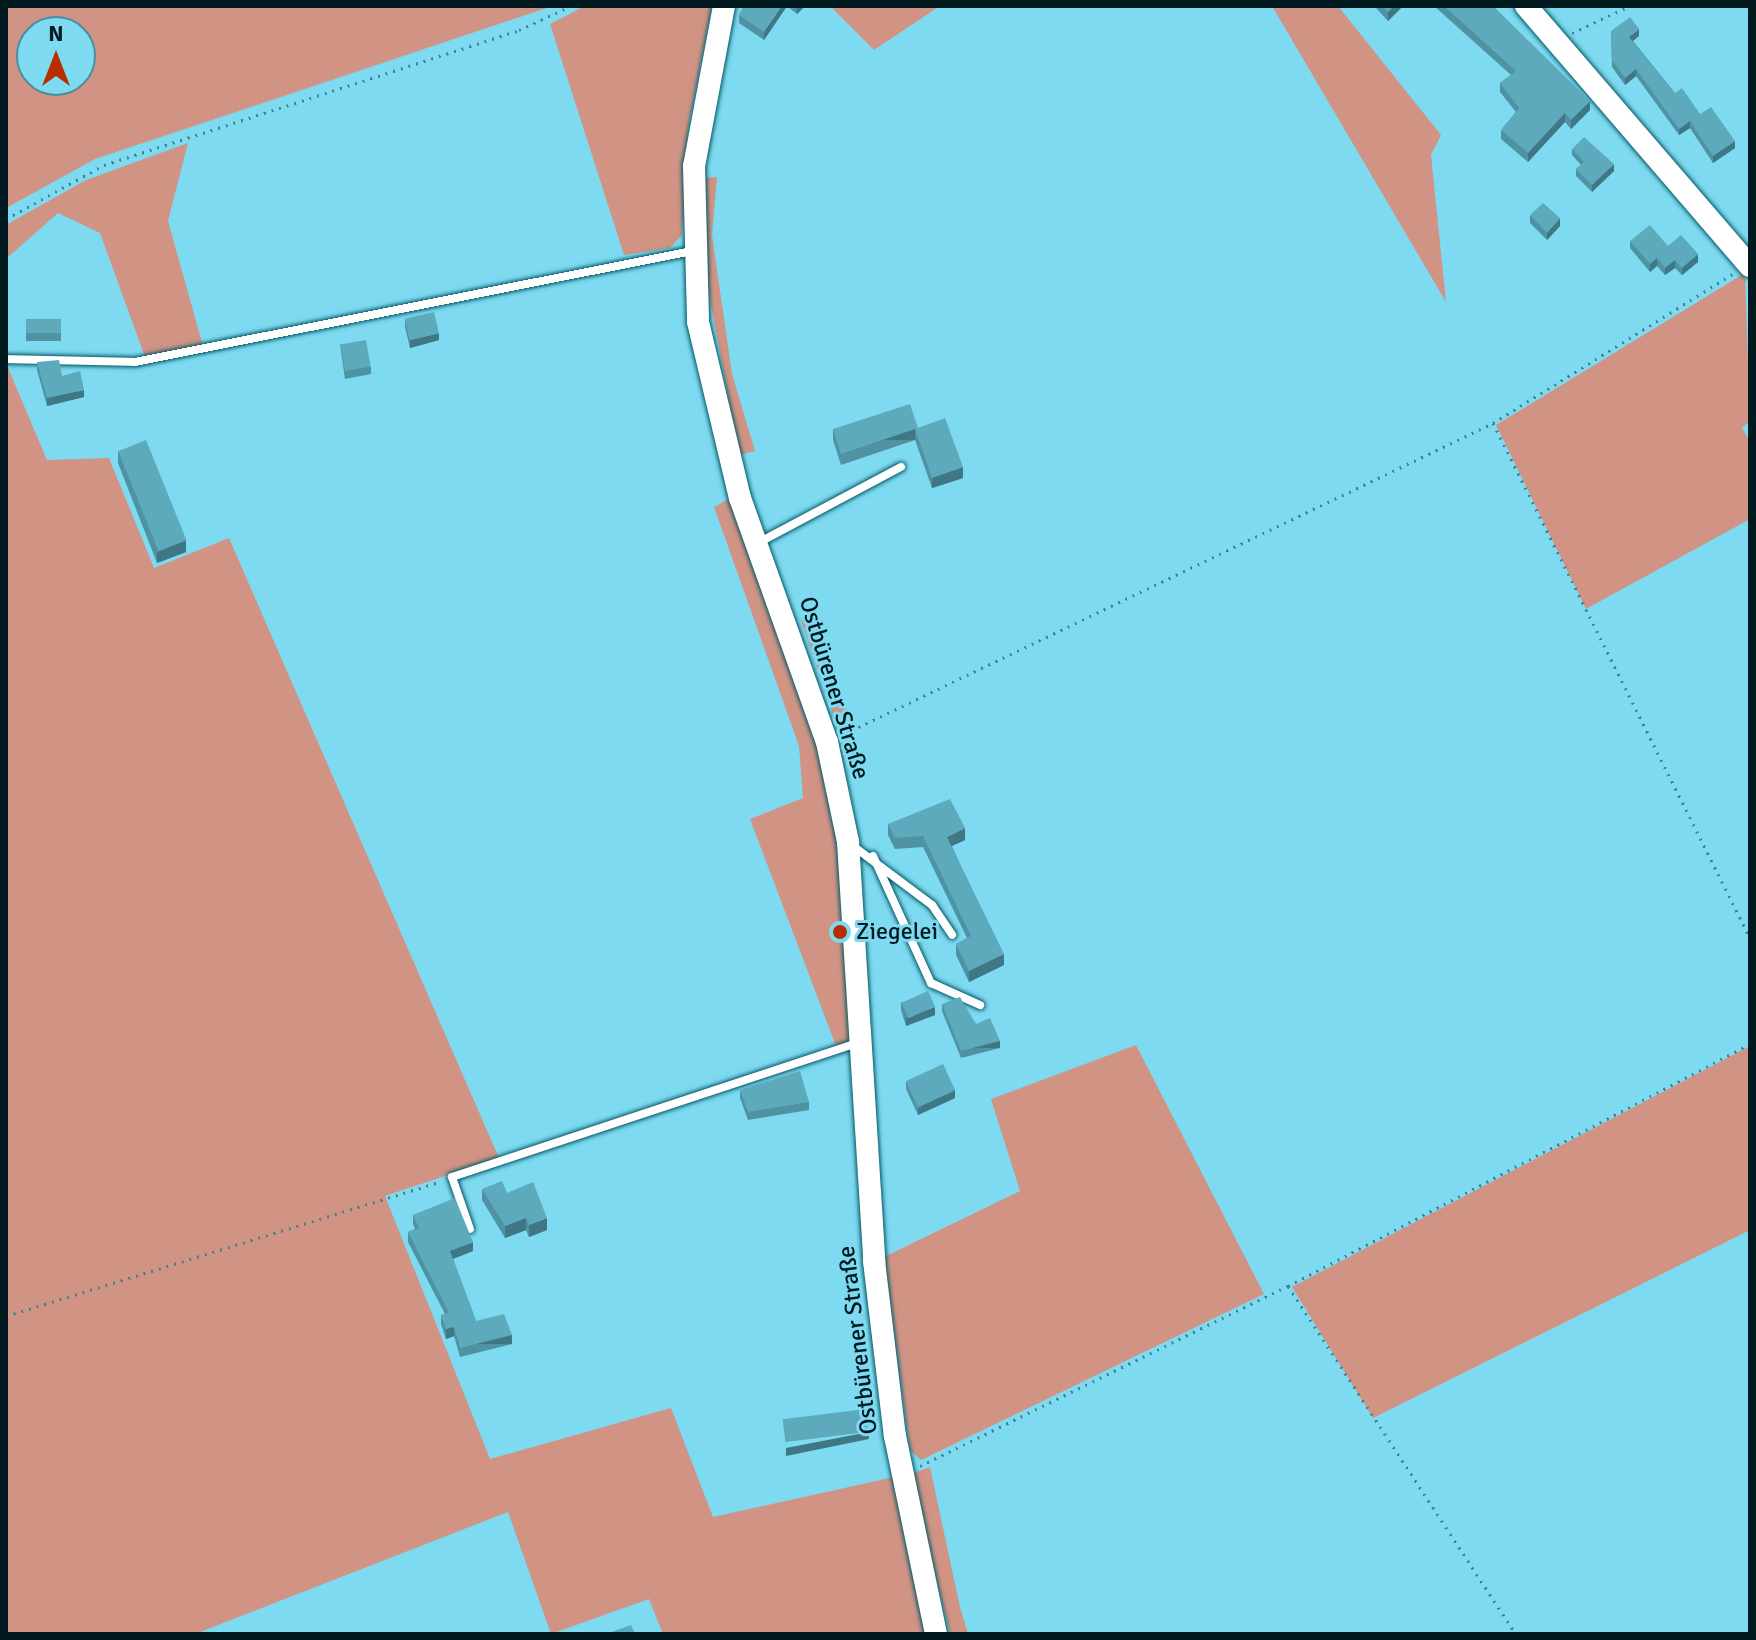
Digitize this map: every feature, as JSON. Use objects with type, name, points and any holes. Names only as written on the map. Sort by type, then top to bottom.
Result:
[{"type":"street","name":"Ostbürener Straße","points":[[724,6],[705,81],[692,251],[711,395],[827,742],[848,842],[856,1043],[874,1261],[902,1474],[936,1634]]},
{"type":"street","points":[[1526,6],[1749,265]]},
{"type":"lane","points":[[6,359],[135,362],[692,251]]},
{"type":"lane","points":[[758,543],[901,467]]},
{"type":"lane","points":[[848,842],[873,856],[932,905],[952,935]]},
{"type":"lane","points":[[873,856],[931,983],[980,1005]]},
{"type":"lane","points":[[470,1229],[452,1177],[856,1043]]},
{"type":"path","points":[[6,219],[104,165],[519,30],[571,6]]},
{"type":"path","points":[[1558,40],[1629,6]]},
{"type":"path","points":[[827,742],[1493,423],[1749,265]]},
{"type":"path","points":[[1493,423],[1750,938]]},
{"type":"path","points":[[902,1474],[1288,1286],[1750,1044]]},
{"type":"path","points":[[6,1316],[452,1177]]},
{"type":"path","points":[[1288,1286],[1516,1634]]},
{"type":"shaded area","points":[[6,6],[553,6],[95,159],[6,208]]},
{"type":"shaded area","points":[[585,6],[712,6],[688,128],[682,235],[670,248],[624,255],[550,24]]},
{"type":"shaded area","points":[[830,6],[940,6],[874,50]]},
{"type":"shaded area","points":[[1272,6],[1338,6],[1441,135],[1431,155],[1446,302]]},
{"type":"shaded area","points":[[188,143],[168,221],[203,346],[145,357],[100,233],[58,213],[6,259],[6,225],[86,180]]},
{"type":"shaded area","points":[[717,177],[712,235],[732,374],[755,451],[739,455],[702,256],[704,178]]},
{"type":"shaded area","points":[[1745,273],[1750,421],[1742,428],[1750,442],[1750,519],[1586,609],[1496,425]]},
{"type":"shaded area","points":[[6,363],[47,460],[109,458],[154,568],[229,538],[499,1158],[385,1196],[490,1459],[671,1408],[713,1517],[894,1477],[929,1634],[663,1634],[649,1599],[551,1634],[508,1512],[195,1634],[6,1634]]},
{"type":"shaded area","points":[[731,498],[820,744],[837,842],[853,1041],[836,1046],[750,819],[803,798],[799,746],[714,507]]},
{"type":"shaded area","points":[[811,614],[853,725],[837,726],[801,620]]},
{"type":"shaded area","points":[[1136,1045],[1264,1294],[921,1460],[910,1450],[884,1257],[1020,1191],[991,1099]]},
{"type":"shaded area","points":[[1750,1046],[1750,1230],[1373,1418],[1292,1287]]},
{"type":"shaded area","points":[[930,1467],[968,1634],[950,1634],[911,1474]]},
{"type":"building","points":[[744,6],[782,6],[764,32],[739,15]]},
{"type":"building","points":[[1444,6],[1493,6],[1590,101],[1571,120],[1565,113],[1528,153],[1501,130],[1519,108],[1500,83],[1516,71]]},
{"type":"building","points":[[1630,17],[1639,29],[1629,37],[1675,93],[1682,88],[1700,114],[1694,118],[1711,107],[1735,141],[1713,156],[1690,121],[1679,129],[1636,69],[1625,78],[1612,60],[1611,31]]},
{"type":"building","points":[[1584,137],[1614,164],[1592,185],[1576,169],[1584,162],[1572,149]]},
{"type":"building","points":[[1543,203],[1560,218],[1547,233],[1530,215]]},
{"type":"building","points":[[1650,225],[1668,246],[1681,235],[1698,254],[1682,268],[1675,260],[1665,268],[1657,258],[1650,264],[1630,241]]},
{"type":"building","points":[[434,312],[439,333],[410,340],[405,319]]},
{"type":"building","points":[[26,319],[61,319],[61,333],[26,333]]},
{"type":"building","points":[[366,340],[371,367],[345,371],[340,345]]},
{"type":"building","points":[[59,360],[62,376],[80,371],[84,390],[47,398],[37,362]]},
{"type":"building","points":[[910,404],[918,428],[945,418],[963,467],[932,478],[915,429],[841,454],[833,429]]},
{"type":"building","points":[[146,440],[186,540],[159,551],[118,451]]},
{"type":"building","points":[[950,799],[965,828],[947,837],[1004,954],[969,971],[956,944],[971,936],[923,836],[895,838],[888,824]]},
{"type":"building","points":[[928,991],[935,1007],[908,1018],[902,1003]]},
{"type":"building","points":[[960,997],[976,1024],[990,1018],[1000,1041],[961,1051],[942,1004]]},
{"type":"building","points":[[943,1064],[955,1090],[918,1108],[906,1081]]},
{"type":"building","points":[[800,1071],[809,1102],[748,1112],[740,1090]]},
{"type":"building","points":[[502,1181],[507,1193],[533,1182],[547,1218],[529,1225],[526,1218],[505,1226],[482,1189]]},
{"type":"building","points":[[455,1198],[473,1242],[450,1251],[476,1321],[504,1314],[512,1335],[460,1348],[454,1327],[446,1329],[441,1315],[449,1313],[408,1232],[419,1228],[413,1215]]},
{"type":"building","points":[[866,1409],[869,1432],[785,1442],[783,1419]]},
{"type":"building","points":[[631,1625],[635,1634],[606,1634]]},
{"type":"place","name":"Ziegelei","points":[[840,932]]}]
